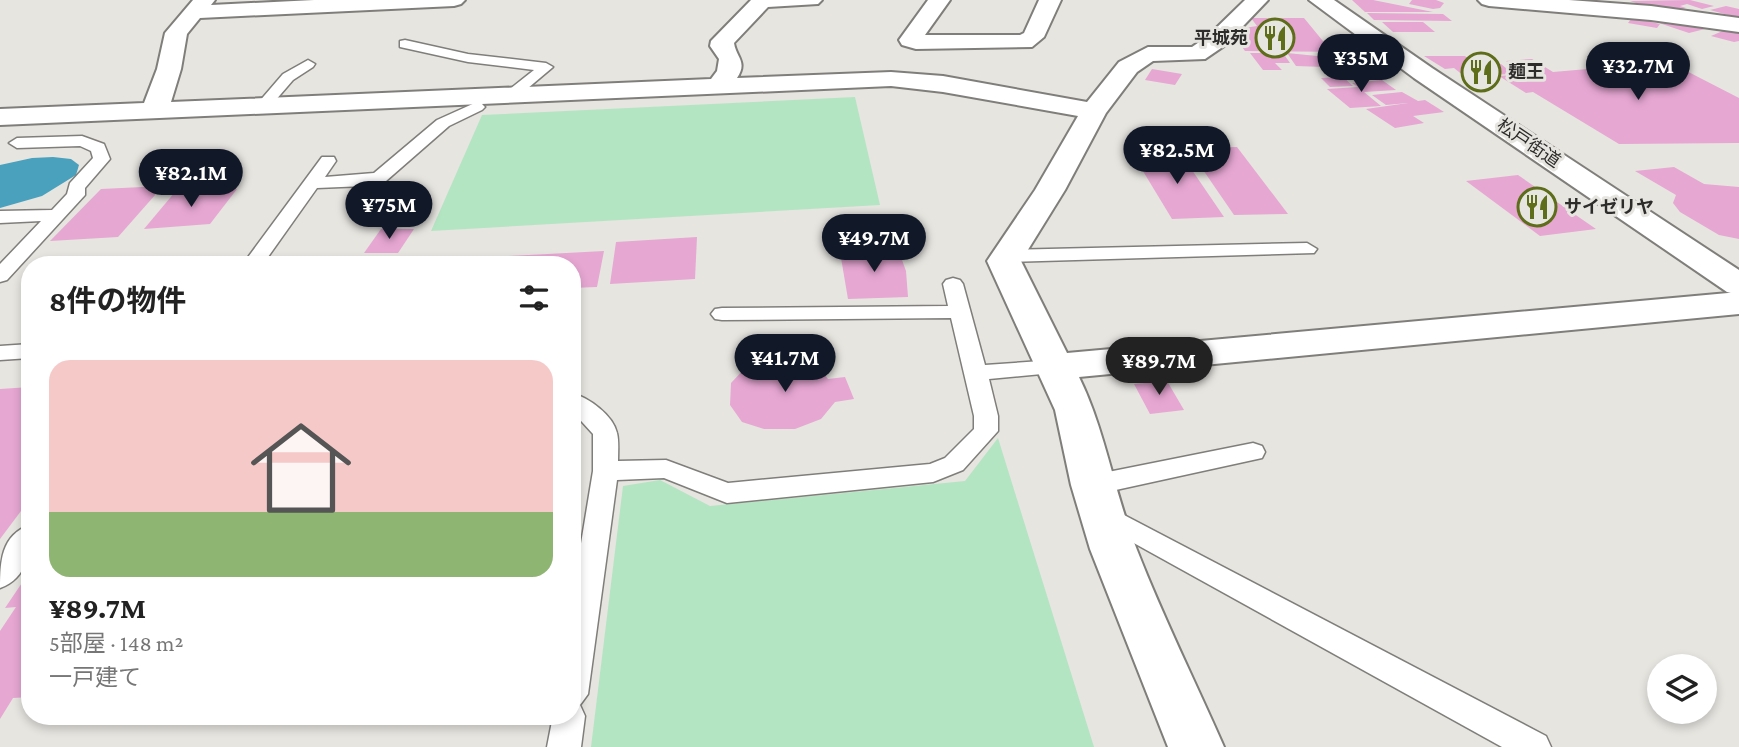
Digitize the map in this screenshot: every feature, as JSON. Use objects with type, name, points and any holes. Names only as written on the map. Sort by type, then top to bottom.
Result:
[{"type":"street","points":[[155,110],[169,69],[176,33],[198,6],[454,0]]},
{"type":"street","points":[[719,87],[729,72],[731,60],[722,46],[723,41],[763,1],[811,0]]},
{"type":"street","points":[[939,0],[910,40],[1024,42],[1033,37],[1051,0]]},
{"type":"street","points":[[1196,747],[1113,549],[1075,410],[1004,261],[1050,190],[1094,111],[1128,67],[1148,54],[1198,54],[1216,41],[1257,0]]},
{"type":"street","name":"松戸街道","points":[[1320,0],[1423,73],[1739,285]]},
{"type":"street","points":[[1502,1],[1664,14],[1739,25]]},
{"type":"street","points":[[1546,5],[1553,16],[1739,47]]},
{"type":"street","points":[[0,117],[915,79],[1094,111]]},
{"type":"street","points":[[1055,367],[1739,303]]},
{"type":"lane","points":[[405,44],[468,58],[546,67],[510,96]]},
{"type":"lane","points":[[263,106],[288,77],[308,64]]},
{"type":"lane","points":[[312,183],[365,181],[380,177],[443,124],[477,107]]},
{"type":"lane","points":[[0,276],[76,195],[76,187],[102,159],[98,148],[82,141],[17,142]]},
{"type":"lane","points":[[259,256],[328,161]]},
{"type":"lane","points":[[0,217],[58,215]]},
{"type":"lane","points":[[1007,256],[1307,249]]},
{"type":"lane","points":[[606,471],[666,469],[727,493],[933,473],[954,464],[986,431],[986,416],[953,284]]},
{"type":"lane","points":[[722,314],[960,312]]},
{"type":"lane","points":[[0,353],[21,352]]},
{"type":"lane","points":[[976,373],[1055,367]]},
{"type":"lane","points":[[581,406],[605,432],[606,471],[581,635]]},
{"type":"lane","points":[[1098,499],[1253,452]]},
{"type":"lane","points":[[1098,499],[1534,747]]},
{"type":"lane","points":[[0,576],[21,548]]},
{"type":"lane","points":[[564,747],[568,725]]},
{"type":"green space","points":[[855,97],[880,205],[431,231],[482,115]]},
{"type":"green space","points":[[998,438],[1094,747],[591,747],[623,486],[660,480],[710,506],[965,481]]},
{"type":"water","points":[[32,158],[71,159],[79,165],[76,175],[42,196],[0,208],[0,165]]},
{"type":"building","points":[[1352,0],[1373,0],[1433,12],[1365,12]]},
{"type":"building","points":[[1412,0],[1436,0],[1444,3],[1440,8],[1433,9],[1409,4]]},
{"type":"building","points":[[1690,0],[1714,6],[1702,9],[1687,4],[1680,6],[1686,8],[1679,10],[1651,8],[1630,1]]},
{"type":"building","points":[[1726,6],[1739,9],[1739,18],[1710,10]]},
{"type":"building","points":[[1367,13],[1443,14],[1452,21],[1374,20]]},
{"type":"building","points":[[1634,15],[1653,19],[1651,22],[1660,24],[1657,28],[1628,23]]},
{"type":"building","points":[[1251,18],[1304,18],[1327,46],[1345,46],[1350,52],[1245,51],[1240,44],[1248,44],[1238,29],[1257,26]]},
{"type":"building","points":[[1672,18],[1709,28],[1689,33],[1656,22]]},
{"type":"building","points":[[1382,22],[1423,22],[1435,32],[1393,32]]},
{"type":"building","points":[[1732,27],[1739,29],[1739,41],[1711,36]]},
{"type":"building","points":[[1250,53],[1283,53],[1290,63],[1275,63],[1282,70],[1263,70]]},
{"type":"building","points":[[1287,53],[1327,57],[1332,64],[1322,64],[1325,67],[1296,66]]},
{"type":"building","points":[[1345,54],[1348,58],[1372,58],[1379,65],[1338,65],[1328,55]]},
{"type":"building","points":[[1424,56],[1465,56],[1475,65],[1501,64],[1513,74],[1464,76],[1454,68],[1445,69]]},
{"type":"building","points":[[1532,59],[1553,72],[1669,62],[1739,98],[1739,143],[1619,144],[1533,92],[1526,93],[1499,76],[1527,74],[1506,61]]},
{"type":"building","points":[[1152,69],[1182,74],[1175,85],[1145,80]]},
{"type":"building","points":[[1343,77],[1353,86],[1330,87],[1321,78]]},
{"type":"building","points":[[1382,80],[1396,90],[1364,92],[1381,106],[1350,108],[1327,89],[1358,87],[1352,83]]},
{"type":"building","points":[[1402,92],[1418,101],[1425,100],[1444,112],[1413,116],[1424,123],[1395,128],[1366,109],[1408,103],[1386,105],[1372,95]]},
{"type":"building","points":[[1237,147],[1288,214],[1234,215],[1188,148]]},
{"type":"building","points":[[224,149],[213,162],[175,163],[187,150]]},
{"type":"building","points":[[1179,151],[1224,217],[1172,219],[1132,153]]},
{"type":"building","points":[[1674,167],[1704,184],[1739,187],[1739,239],[1719,235],[1680,212],[1673,203],[1676,195],[1635,171]]},
{"type":"building","points":[[1518,175],[1596,229],[1540,236],[1466,181]]},
{"type":"building","points":[[163,186],[118,237],[50,241],[101,189]]},
{"type":"building","points":[[237,189],[210,224],[144,229],[175,192]]},
{"type":"building","points":[[381,229],[414,229],[398,253],[364,253]]},
{"type":"building","points":[[697,237],[695,279],[610,284],[616,242]]},
{"type":"building","points":[[898,249],[906,271],[908,297],[848,299],[840,252]]},
{"type":"building","points":[[604,251],[597,287],[581,288],[581,256],[510,256]]},
{"type":"building","points":[[802,357],[818,366],[828,379],[845,377],[854,399],[835,402],[821,419],[795,429],[764,429],[742,422],[730,405],[731,383],[747,366],[776,358]]},
{"type":"building","points":[[1167,381],[1184,410],[1150,414],[1134,384]]},
{"type":"building","points":[[21,388],[21,511],[0,539],[0,389]]},
{"type":"building","points":[[21,584],[21,698],[13,698],[0,719],[0,631],[16,607],[5,608]]},
{"type":"place","name":"平城苑","points":[[1275,38]]},
{"type":"place","name":"麺王","points":[[1481,72]]},
{"type":"place","name":"サイゼリヤ","points":[[1537,207]]}]
